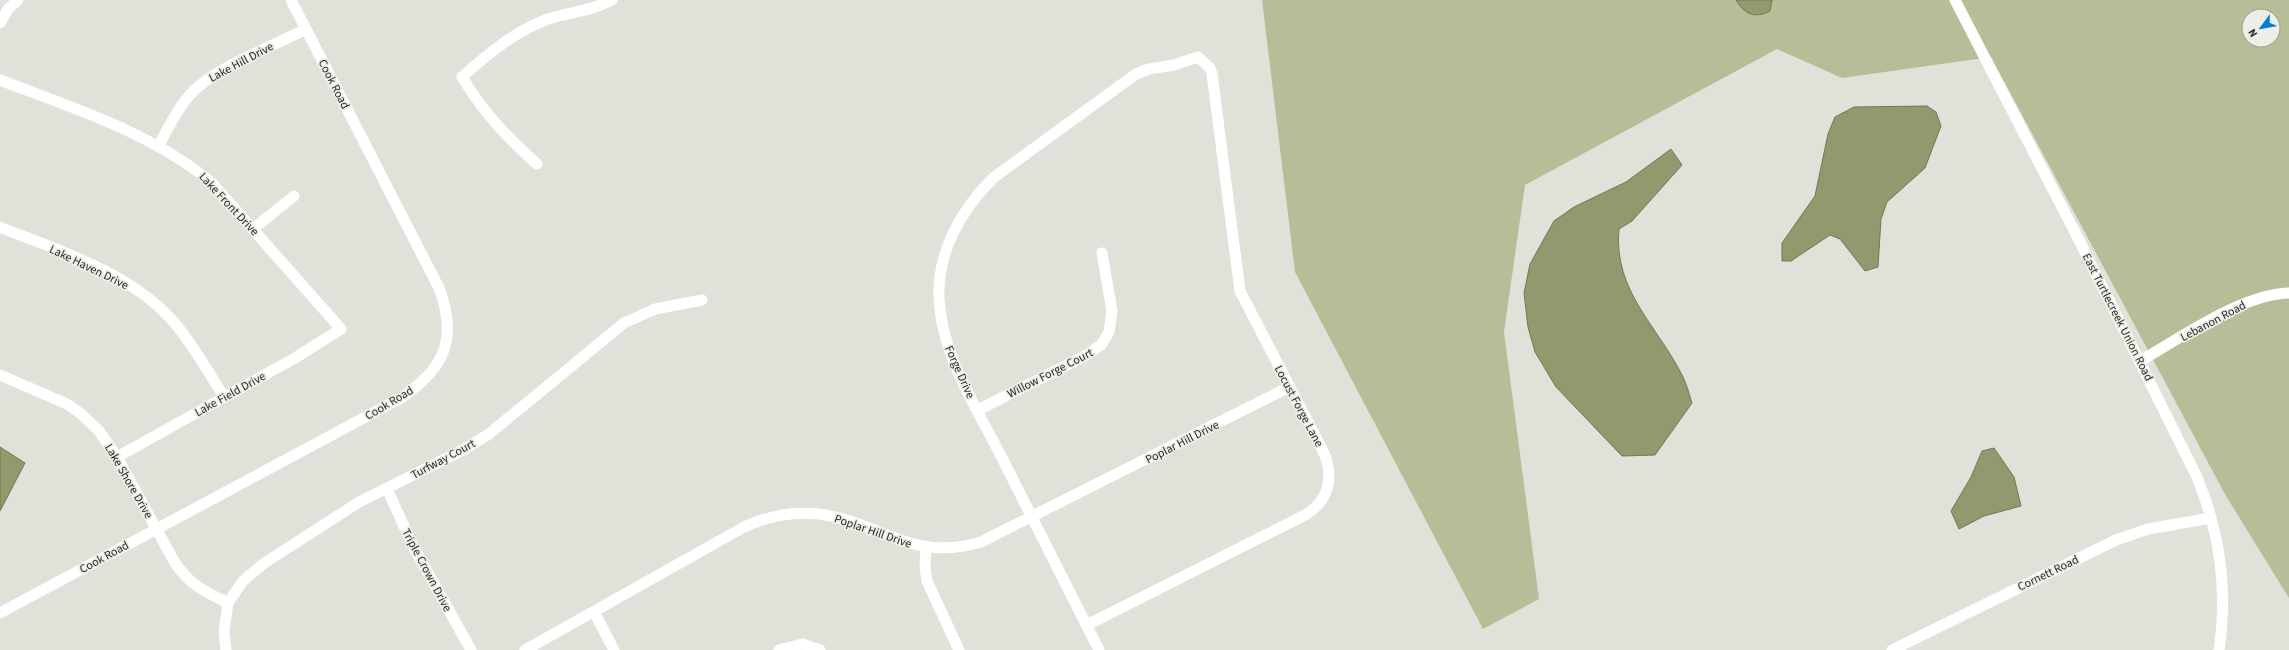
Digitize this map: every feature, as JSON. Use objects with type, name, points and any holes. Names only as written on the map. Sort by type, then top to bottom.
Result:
[{"type":"street","points":[[0,23],[8,9],[18,0]]},
{"type":"street","name":"Cook Road","points":[[0,613],[401,398],[416,387],[428,375],[441,356],[446,342],[449,325],[446,309],[439,288],[291,0]]},
{"type":"street","points":[[537,164],[515,145],[489,118],[474,98],[462,77],[491,51],[530,27],[549,19],[604,5],[612,0]]},
{"type":"street","name":"East Turtlecreek Union Road","points":[[1955,0],[2140,361],[2197,477],[2212,518],[2219,548],[2223,595],[2219,650]]},
{"type":"street","name":"Lake Hill Drive","points":[[159,145],[174,118],[198,87],[214,75],[306,29]]},
{"type":"street","name":"Locust Forge Lane","points":[[1087,625],[1307,514],[1318,506],[1328,488],[1329,468],[1325,455],[1245,304],[1238,285],[1212,74],[1210,68],[1198,58]]},
{"type":"street","name":"Forge Drive","points":[[1099,650],[950,352],[939,299],[941,272],[946,252],[962,214],[993,178],[1131,78],[1149,69],[1174,65],[1198,58]]},
{"type":"street","name":"Lake Front Drive","points":[[0,80],[93,116],[159,145],[192,166],[211,182],[341,329]]},
{"type":"street","points":[[253,229],[294,196]]},
{"type":"street","name":"Lake Haven Drive","points":[[0,227],[121,279],[151,300],[176,324],[194,348],[224,397]]},
{"type":"street","name":"Willow Forge Court","points":[[978,410],[1085,356],[1102,344],[1109,332],[1112,311],[1102,254]]},
{"type":"street","name":"Lebanon Road","points":[[2140,361],[2242,304],[2275,293],[2289,293]]},
{"type":"street","name":"Turfway Court","points":[[226,650],[224,632],[228,603],[243,581],[263,564],[359,502],[489,434],[624,323],[655,309],[702,300]]},
{"type":"street","name":"Lake Field Drive","points":[[118,457],[341,329]]},
{"type":"street","name":"Lake Shore Drive","points":[[0,375],[48,395],[80,413],[99,431],[118,457],[175,563],[186,579],[198,588],[228,603]]},
{"type":"street","name":"Poplar Hill Drive","points":[[525,650],[744,527],[764,519],[784,515],[818,514],[832,516],[896,540],[926,546],[955,548],[969,545],[994,537],[1289,387]]},
{"type":"street","name":"Triple Crown Drive","points":[[386,489],[413,546],[471,650]]},
{"type":"street","name":"Cornett Road","points":[[1892,650],[2116,540],[2148,529],[2212,518]]},
{"type":"street","points":[[926,546],[924,568],[927,581],[959,650]]},
{"type":"street","points":[[594,612],[614,650]]},
{"type":"street","points":[[779,650],[802,644],[820,650]]},
{"type":"shaded area","points":[[1262,0],[2289,0],[2289,598],[2226,496],[1991,57],[1842,78],[1777,49],[1525,185],[1504,332],[1539,599],[1483,629],[1295,272]]},
{"type":"shaded area","points":[[1736,0],[1772,0],[1770,11],[1755,15],[1746,12]]},
{"type":"shaded area","points":[[1927,106],[1936,112],[1941,126],[1925,168],[1887,202],[1881,219],[1878,267],[1865,271],[1840,239],[1830,235],[1791,261],[1782,261],[1782,243],[1815,196],[1828,134],[1835,117],[1854,107]]},
{"type":"shaded area","points":[[1671,149],[1682,165],[1632,221],[1619,229],[1619,251],[1623,271],[1630,290],[1683,377],[1692,403],[1655,455],[1622,456],[1556,387],[1535,352],[1528,327],[1524,293],[1530,264],[1554,221],[1574,207],[1626,182]]},
{"type":"shaded area","points":[[0,447],[25,463],[0,511]]},
{"type":"shaded area","points":[[1994,448],[2014,477],[2021,506],[1984,516],[1959,529],[1951,511],[1971,477],[1982,451]]}]
